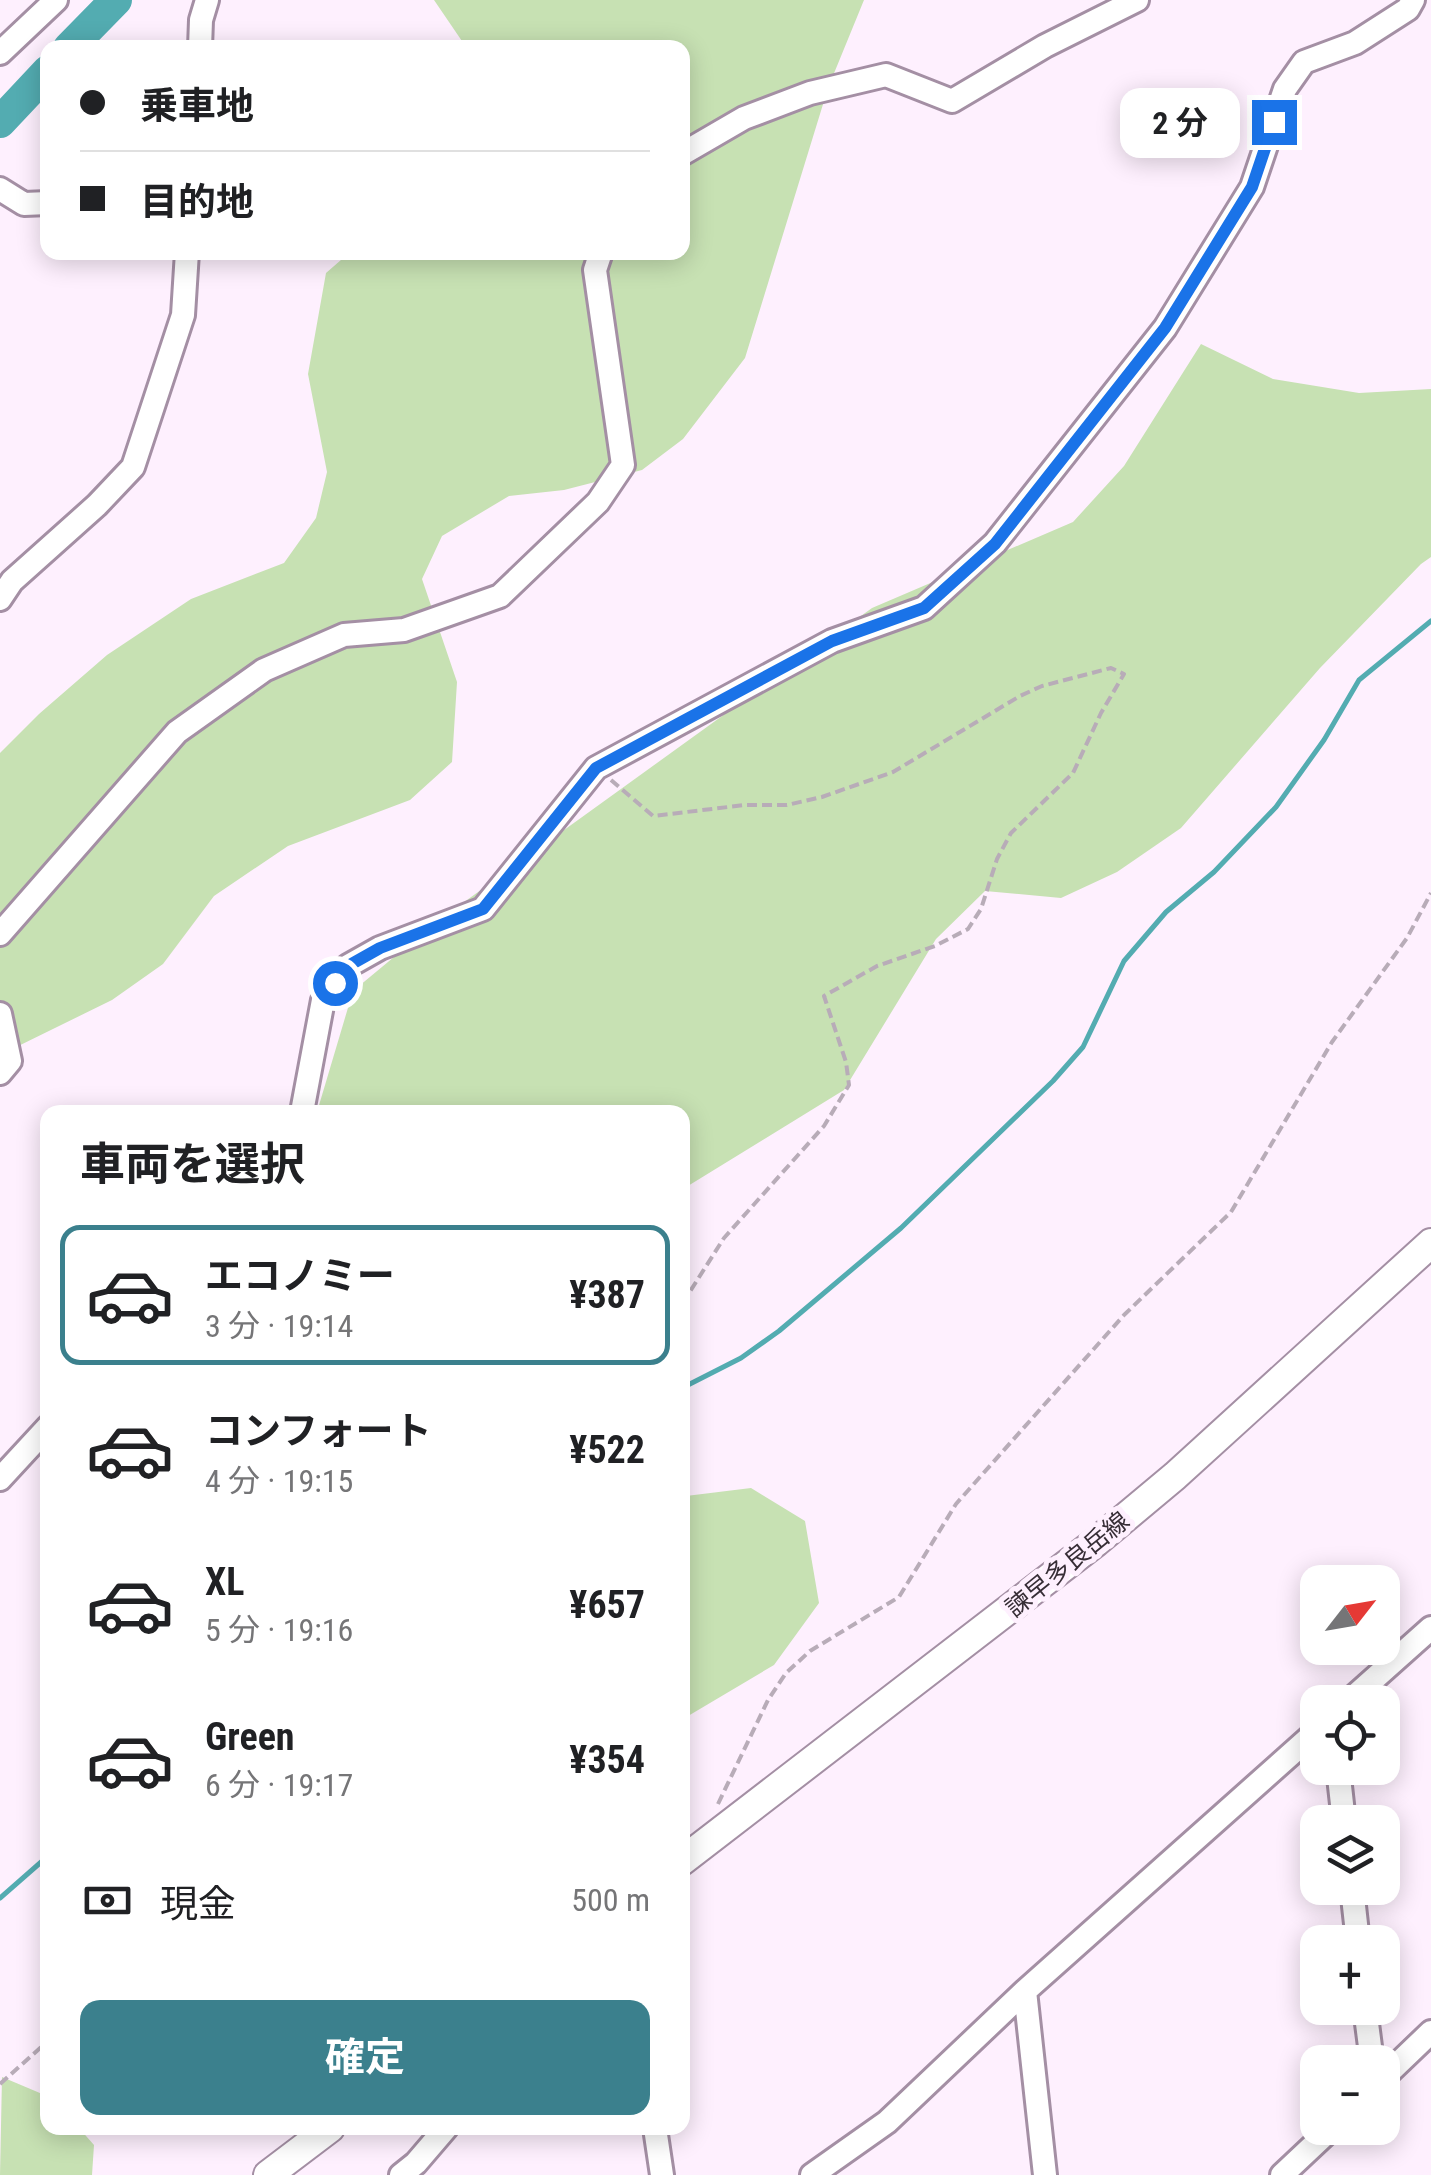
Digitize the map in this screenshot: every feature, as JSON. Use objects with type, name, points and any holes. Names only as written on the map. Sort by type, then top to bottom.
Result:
[{"type":"main road","name":"諫早多良岳線","points":[[690,1856],[1109,1531],[1175,1476],[1431,1243]]},
{"type":"main road","points":[[268,2175],[321,2135]]},
{"type":"street","points":[[0,53],[56,0]]},
{"type":"street","points":[[200,40],[200,20],[207,0]]},
{"type":"street","points":[[690,149],[744,118],[810,93],[886,75],[952,101],[1044,46],[1137,0]]},
{"type":"street","points":[[303,1105],[323,1000],[348,966],[380,948],[483,909],[596,768],[832,641],[924,608],[995,544],[1165,328],[1252,187],[1284,89],[1304,62],[1354,43],[1408,9],[1412,0]]},
{"type":"street","points":[[0,189],[24,204],[40,203]]},
{"type":"street","points":[[0,599],[12,581],[97,505],[133,466],[182,315],[186,260]]},
{"type":"street","points":[[0,934],[177,732],[264,670],[344,636],[404,630],[500,596],[598,502],[623,465],[595,270],[598,260]]},
{"type":"street","points":[[0,1014],[10,1061],[0,1074]]},
{"type":"street","points":[[0,1479],[40,1436]]},
{"type":"street","points":[[1367,1685],[1431,1628]]},
{"type":"street","points":[[812,2175],[887,2122],[1300,1746]]},
{"type":"street","points":[[1026,1992],[1045,2175]]},
{"type":"street","points":[[1400,2062],[1431,2032]]},
{"type":"street","points":[[401,2175],[416,2164],[440,2135]]},
{"type":"street","points":[[656,2135],[662,2175]]},
{"type":"street","points":[[1282,2175],[1314,2145]]},
{"type":"path","points":[[596,768],[653,816],[746,804],[786,805],[893,772],[1042,686],[1111,668],[1124,674],[1073,772],[1011,833],[997,859],[981,909],[968,929],[935,946],[877,966],[824,996],[846,1062],[848,1086],[824,1126],[724,1238],[690,1291]]},
{"type":"path","points":[[716,1808],[768,1700],[786,1673],[810,1651],[898,1597],[956,1504],[1124,1315],[1231,1212],[1332,1042],[1407,938],[1431,894]]},
{"type":"path","points":[[0,2084],[40,2048]]},
{"type":"green space","points":[[434,0],[864,0],[828,88],[745,358],[683,439],[642,470],[564,490],[509,496],[442,536],[422,579],[457,682],[452,762],[410,800],[288,846],[214,896],[163,964],[112,1000],[0,1055],[0,753],[107,655],[191,599],[284,563],[316,518],[327,472],[308,374],[326,273],[341,260],[690,260],[690,40],[461,40]]},
{"type":"green space","points":[[1201,344],[1273,379],[1359,393],[1431,389],[1431,557],[1320,668],[1181,828],[1117,872],[1061,898],[985,891],[936,939],[844,1090],[690,1185],[690,1105],[319,1105],[353,991],[435,923],[872,608],[1073,522],[1124,466]]},
{"type":"green space","points":[[751,1488],[805,1521],[819,1603],[774,1665],[690,1715],[690,1496]]},
{"type":"green space","points":[[2,2077],[40,2093],[40,2135],[85,2135],[94,2145],[92,2175],[0,2175]]},
{"type":"waterway","points":[[77,40],[116,0]]},
{"type":"waterway","points":[[0,122],[40,80]]},
{"type":"waterway","points":[[690,1384],[741,1358],[779,1331],[901,1228],[1053,1081],[1083,1047],[1124,961],[1166,912],[1214,872],[1276,807],[1324,740],[1359,680],[1431,621]]},
{"type":"waterway","points":[[0,1898],[40,1863]]},
{"type":"route","points":[[335,983],[348,966],[380,948],[483,909],[596,768],[832,641],[924,608],[995,544],[1165,328],[1252,187],[1274,122]]}]
